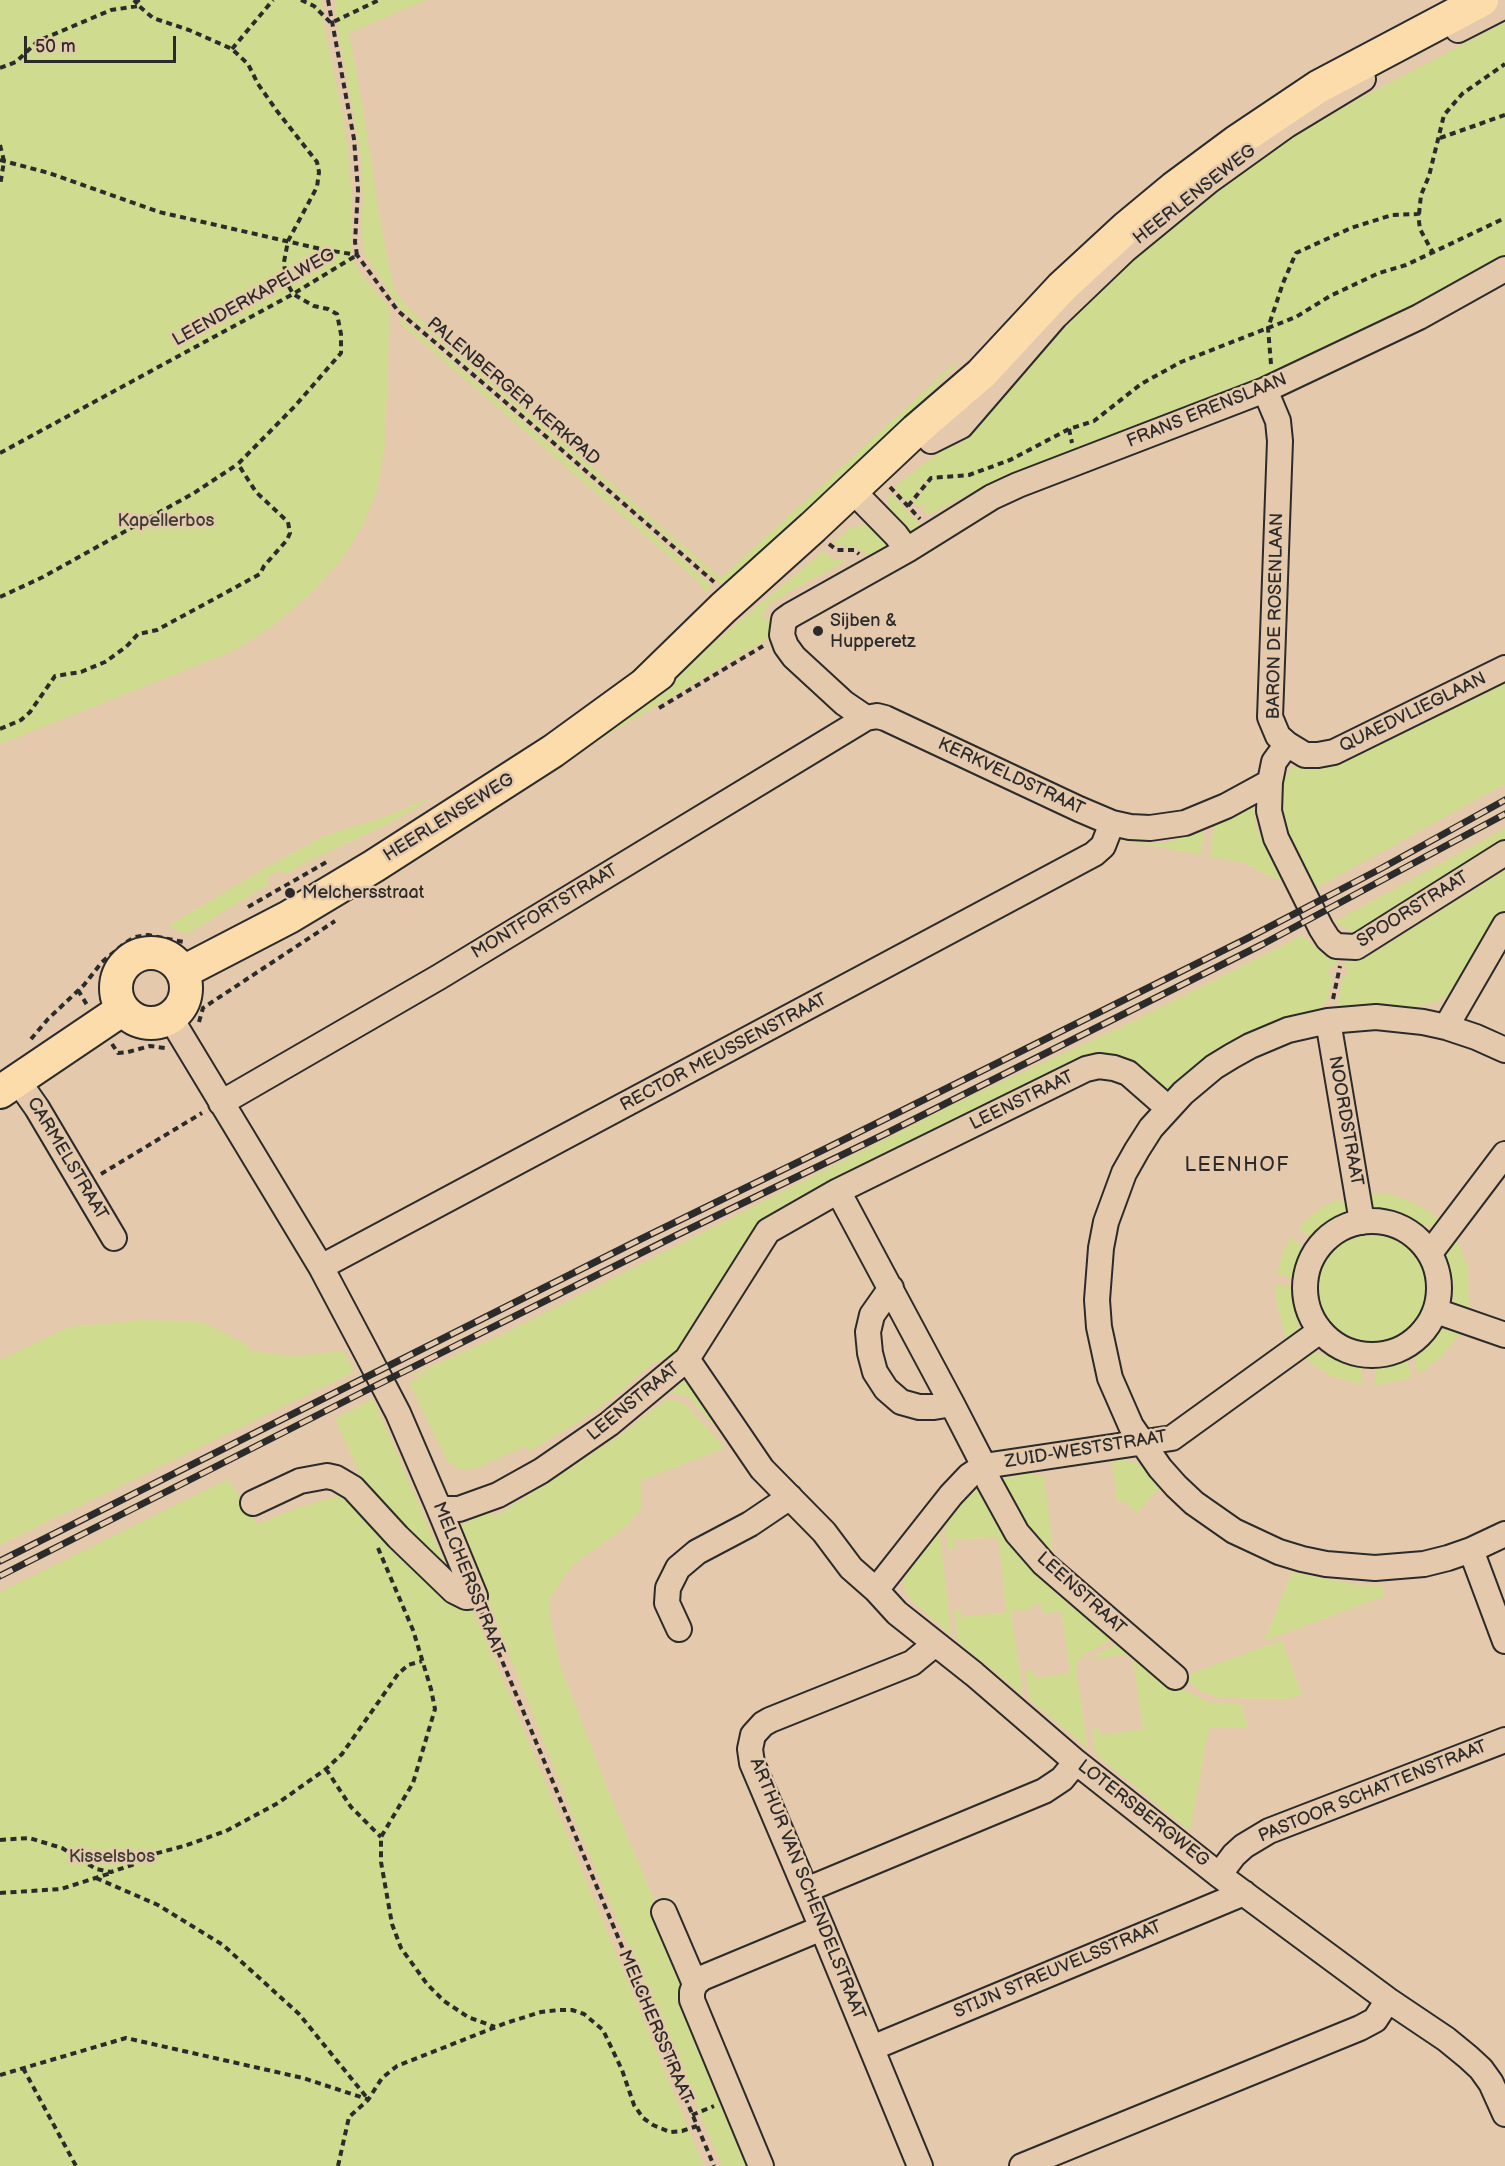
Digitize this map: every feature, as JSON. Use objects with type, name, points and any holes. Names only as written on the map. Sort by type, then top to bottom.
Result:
[{"type":"main road","name":"HEERLENSEWEG","points":[[183,972],[289,917],[374,866],[544,757],[735,619],[878,496],[932,441],[981,374],[1062,287],[1127,227],[1174,188],[1236,142],[1318,87],[1482,0]]},
{"type":"main road","name":"HEERLENSEWEG","points":[[644,685],[723,608],[878,496],[916,429],[981,374]]},
{"type":"main road","points":[[141,954],[161,954],[170,958],[183,972],[185,997],[177,1030],[160,1022],[150,1023],[130,1016],[123,1009],[116,991],[116,981],[125,964],[132,958],[141,954]]},
{"type":"main road","points":[[9,1087],[123,1009]]},
{"type":"street","name":"HEERLENSEWEG","points":[[932,441],[961,426],[1055,317],[1125,249],[1209,181],[1287,125],[1362,80],[1505,6]]},
{"type":"street","name":"FRANS ERENSLAAN","points":[[782,635],[784,620],[791,615],[907,550],[992,497],[1270,388],[1419,317],[1505,269]]},
{"type":"street","name":"BARON DE ROSENLAAN","points":[[1270,388],[1280,441],[1270,717],[1278,736],[1287,744],[1274,762],[1270,782],[1269,811],[1276,838],[1290,867]]},
{"type":"street","points":[[878,496],[896,535],[907,550]]},
{"type":"street","name":"KERKVELDSTRAAT","points":[[782,635],[786,646],[803,665],[844,703],[866,718],[877,716],[885,718],[1112,824],[1150,828],[1185,824],[1226,806],[1270,782]]},
{"type":"street","name":"QUAEDVLIEGLAAN","points":[[1287,744],[1305,755],[1334,752],[1505,668]]},
{"type":"street","name":"MONTFORTSTRAAT","points":[[221,1102],[438,977],[866,718]]},
{"type":"street","name":"RECTOR MEUSSENSTRAAT","points":[[321,1267],[1094,854],[1103,846],[1112,824]]},
{"type":"street","name":"SPOORSTRAAT","points":[[1290,867],[1328,939],[1336,946],[1353,948],[1366,943],[1505,853]]},
{"type":"street","points":[[1446,1027],[1505,925]]},
{"type":"street","points":[[1505,1050],[1446,1027],[1411,1020],[1376,1017],[1328,1021],[1288,1030],[1250,1046],[1206,1073],[1168,1108],[1137,1150],[1121,1181],[1106,1222],[1098,1274],[1099,1326],[1106,1361],[1120,1402],[1142,1443],[1160,1468],[1194,1503],[1234,1531],[1287,1554],[1326,1564],[1375,1568],[1424,1564],[1471,1550],[1505,1534]]},
{"type":"street","name":"NOORDSTRAAT","points":[[1328,1021],[1362,1222]]},
{"type":"street","name":"MELCHERSSTRAAT","points":[[177,1030],[321,1267],[398,1413],[475,1596]]},
{"type":"street","name":"LEENSTRAAT","points":[[438,1506],[446,1509],[459,1509],[498,1495],[541,1471],[609,1424],[687,1359],[768,1231],[838,1191],[1086,1069],[1099,1066],[1128,1073],[1168,1108]]},
{"type":"street","name":"CARMELSTRAAT","points":[[9,1087],[37,1108],[114,1238]]},
{"type":"street","points":[[1430,1253],[1505,1154]]},
{"type":"street","name":"LEENSTRAAT","points":[[838,1191],[952,1404],[1009,1520],[1027,1546],[1044,1564],[1175,1677]]},
{"type":"street","points":[[1374,1220],[1406,1229],[1420,1240],[1430,1253],[1438,1271],[1440,1292],[1436,1311],[1424,1332],[1416,1340],[1395,1352],[1384,1355],[1360,1355],[1328,1340],[1320,1331],[1308,1309],[1305,1297],[1304,1285],[1310,1260],[1324,1240],[1345,1226],[1362,1222],[1374,1220]]},
{"type":"street","points":[[891,1288],[872,1315],[868,1332],[875,1372],[886,1389],[901,1402],[919,1407],[952,1404]]},
{"type":"street","points":[[1436,1311],[1505,1335]]},
{"type":"street","name":"ZUID-WESTSTRAAT","points":[[876,1590],[951,1496],[969,1476],[984,1466],[1165,1440],[1179,1434],[1320,1331]]},
{"type":"street","name":"LOTERSBERGWEG","points":[[687,1359],[762,1469],[824,1532],[851,1568],[897,1613],[974,1674],[1076,1762],[1219,1875],[1388,2000],[1446,2039],[1480,2069],[1491,2083],[1505,2114]]},
{"type":"street","points":[[253,1503],[294,1484],[327,1476],[336,1478],[347,1483],[371,1510],[454,1591],[466,1596],[475,1596]]},
{"type":"street","points":[[678,1629],[668,1603],[668,1588],[678,1568],[697,1551],[750,1524],[790,1497]]},
{"type":"street","points":[[1471,1550],[1505,1641]]},
{"type":"street","name":"ARTHUR VAN SCHENDELSTRAAT","points":[[920,2166],[752,1763],[750,1749],[753,1735],[763,1724],[912,1663],[935,1644]]},
{"type":"street","name":"PASTOOR SCHATTENSTRAAT","points":[[1219,1875],[1244,1846],[1269,1831],[1505,1740]]},
{"type":"street","points":[[806,1890],[1044,1791],[1062,1779],[1076,1762]]},
{"type":"street","name":"STIJN STREUVELSSTRAAT","points":[[872,2048],[1244,1893]]},
{"type":"street","points":[[664,1912],[695,1984],[692,2000],[761,2166]]},
{"type":"street","points":[[695,1984],[702,1978],[822,1928]]},
{"type":"street","points":[[1022,2166],[1360,2028],[1374,2020],[1388,2000]]},
{"type":"path","points":[[0,597],[44,577],[194,493],[238,464],[295,406],[341,353],[341,334],[337,314],[314,306],[293,294],[286,281],[284,262],[288,242],[317,187],[317,162],[282,119],[258,84],[248,64],[232,49],[189,30],[153,18],[139,6],[136,0]]},
{"type":"path","points":[[232,49],[273,0]]},
{"type":"path","points":[[301,0],[314,6],[331,23],[379,0]]},
{"type":"path","name":"LEENDERKAPELWEG","points":[[0,453],[293,294],[357,255],[355,230],[358,190],[354,139],[328,0]]},
{"type":"path","points":[[0,68],[16,62],[38,41],[111,10],[139,6]]},
{"type":"path","points":[[1433,253],[1420,229],[1419,214],[1421,195],[1440,138],[1444,114],[1462,94],[1505,64]]},
{"type":"path","points":[[1440,138],[1505,114]]},
{"type":"path","points":[[0,145],[2,160],[0,186]]},
{"type":"path","points":[[2,160],[49,173],[159,212],[288,242],[357,255]]},
{"type":"path","points":[[1270,388],[1268,328],[1296,253],[1371,221],[1392,215],[1419,214]]},
{"type":"path","points":[[878,496],[932,478],[969,474],[1010,460],[1069,429],[1094,421],[1141,384],[1181,362],[1296,317],[1330,296],[1378,273],[1406,265],[1505,218]]},
{"type":"path","name":"PALENBERGER KERKPAD","points":[[357,255],[398,311],[717,585]]},
{"type":"path","points":[[0,729],[21,720],[30,712],[55,676],[81,672],[105,662],[126,647],[138,634],[157,630],[260,574],[264,566],[287,540],[290,533],[288,522],[256,492],[238,464]]},
{"type":"path","points":[[878,496],[923,523],[930,535]]},
{"type":"path","points":[[826,541],[837,550],[854,550],[877,567]]},
{"type":"path","points":[[69,1000],[114,951],[135,937],[148,935],[181,942],[189,941]]},
{"type":"path","points":[[1328,1021],[1344,947]]},
{"type":"path","points":[[177,1030],[196,1032],[203,1008],[226,992]]},
{"type":"path","points":[[82,1185],[221,1102]]},
{"type":"path","points":[[371,1510],[368,1522],[413,1630],[435,1709],[413,1783],[381,1837],[381,1862],[392,1924],[401,1948],[427,1984],[444,2001],[468,2017],[495,2027]]},
{"type":"path","name":"MELCHERSSTRAAT","points":[[475,1596],[714,2166]]},
{"type":"path","points":[[0,1893],[61,1889],[96,1878],[132,1865],[150,1855],[226,1831],[278,1803],[326,1769],[342,1754],[398,1674],[408,1665],[422,1661]]},
{"type":"path","points":[[326,1769],[351,1807],[381,1837]]},
{"type":"path","points":[[0,1840],[29,1838],[62,1848],[96,1869],[111,1872]]},
{"type":"path","points":[[96,1878],[158,1905],[223,1945],[299,2014],[368,2100]]},
{"type":"path","points":[[338,2166],[349,2117],[368,2100],[382,2078],[397,2066],[495,2027],[541,2012],[572,2010],[584,2014],[595,2022],[608,2038],[634,2105],[643,2118],[653,2126],[670,2132],[682,2132],[697,2126]]},
{"type":"path","points":[[0,2074],[126,2038],[303,2078],[368,2100]]},
{"type":"path","points":[[23,2068],[76,2166]]},
{"type":"green space","name":"Kapellerbos","points":[[0,0],[322,0],[323,21],[343,115],[348,152],[351,187],[351,255],[361,274],[390,308],[385,447],[377,490],[365,521],[345,555],[313,591],[270,628],[231,652],[0,744]]},
{"type":"green space","points":[[335,0],[426,0],[349,33],[378,210],[394,289],[405,304],[426,324],[721,578],[958,360],[957,365],[878,447],[723,585],[399,307],[364,253],[361,229],[363,198],[361,156],[336,21]]},
{"type":"green space","points":[[1505,22],[1505,254],[1453,285],[1286,367],[985,486],[931,514],[921,510],[926,508],[921,503],[919,508],[913,502],[935,475],[930,476],[908,503],[895,488],[947,446],[959,445],[1073,314],[1152,241],[1205,199],[1295,135]]},
{"type":"green space","points":[[398,316],[712,586],[705,592],[700,583],[402,325]]},
{"type":"green space","points":[[891,494],[922,527],[917,531],[907,531],[892,516],[888,501]]},
{"type":"green space","points":[[864,525],[873,528],[884,538],[886,549],[877,560],[855,547],[838,546],[833,543],[850,528]]},
{"type":"green space","points":[[824,551],[831,558],[846,561],[771,602],[762,618],[774,622],[772,636],[491,805],[616,719],[688,664]]},
{"type":"green space","points":[[1505,678],[1505,784],[1312,890],[1281,822],[1280,785],[1291,768],[1330,766]]},
{"type":"green space","points":[[430,797],[386,825],[284,875],[280,870],[266,878],[269,884],[192,931],[184,934],[168,926],[324,836],[390,815]]},
{"type":"green space","points":[[1253,805],[1256,827],[1283,881],[1281,882],[1244,863],[1210,856],[1214,823]]},
{"type":"green space","points":[[1203,828],[1201,855],[1121,840],[1127,837],[1140,838],[1145,843],[1166,843],[1175,841],[1178,835]]},
{"type":"green space","points":[[1505,828],[1505,845],[1356,934],[1334,922]]},
{"type":"green space","points":[[1505,870],[1505,910],[1478,957],[1452,992],[1436,1002],[1410,1009],[1359,1010],[1358,1006],[1337,1007],[1342,979],[1348,975],[1348,969],[1344,967],[1346,961],[1372,954]]},
{"type":"green space","points":[[1303,935],[1316,948],[1337,958],[1336,965],[1329,969],[1328,973],[1333,978],[1327,1003],[1322,1005],[1320,1011],[1215,1056],[1173,1086],[1162,1089],[1132,1066],[1040,1081],[793,1200],[769,1216],[694,1320],[682,1348],[669,1358],[654,1362],[614,1397],[577,1423],[530,1451],[526,1446],[475,1469],[459,1470],[446,1459],[409,1383],[436,1368],[415,1377],[412,1375],[509,1331],[964,1099],[1125,1025]]},
{"type":"green space","points":[[1363,1192],[1400,1197],[1420,1206],[1444,1222],[1435,1226],[1420,1226],[1386,1216],[1373,1206]]},
{"type":"green space","points":[[1339,1199],[1341,1203],[1349,1200],[1343,1215],[1315,1241],[1298,1227],[1319,1209]]},
{"type":"green space","points":[[1372,1229],[1395,1233],[1415,1246],[1428,1266],[1432,1289],[1428,1312],[1415,1332],[1395,1345],[1372,1349],[1349,1345],[1329,1332],[1316,1312],[1312,1289],[1316,1266],[1329,1246],[1349,1233]]},
{"type":"green space","points":[[1455,1234],[1468,1268],[1469,1313],[1457,1304],[1447,1285],[1444,1263],[1447,1250]]},
{"type":"green space","points":[[1291,1237],[1308,1251],[1298,1279],[1277,1274],[1283,1252]]},
{"type":"green space","points":[[1276,1284],[1297,1288],[1300,1321],[1294,1337],[1287,1344],[1275,1297]]},
{"type":"green space","points":[[139,1320],[200,1321],[241,1341],[253,1351],[293,1356],[344,1351],[354,1372],[0,1545],[0,1360],[69,1327]]},
{"type":"green space","points":[[1453,1327],[1464,1329],[1440,1358],[1418,1374],[1413,1351],[1441,1330]]},
{"type":"green space","points":[[1315,1353],[1362,1362],[1361,1385],[1329,1375],[1301,1356]]},
{"type":"green space","points":[[1403,1357],[1408,1362],[1412,1377],[1374,1386],[1376,1363]]},
{"type":"green space","points":[[686,1379],[693,1382],[730,1443],[687,1396],[670,1393]]},
{"type":"green space","name":"Kisselsbos","points":[[373,1398],[452,1581],[470,1605],[490,1648],[704,2166],[0,2166],[0,1592],[228,1479],[257,1524],[300,1507],[351,1492],[363,1481],[335,1419]]},
{"type":"green space","points":[[666,1399],[684,1403],[725,1448],[640,1481],[642,1508],[624,1528],[571,1566],[550,1598],[550,1618],[561,1668],[609,1792],[687,1979],[753,2166],[722,2166],[575,1821],[458,1526],[491,1511],[494,1517],[616,1438]]},
{"type":"green space","points":[[1118,1458],[1136,1463],[1156,1478],[1156,1486],[1159,1489],[1137,1513],[1123,1501],[1117,1501],[1112,1464]]},
{"type":"green space","points":[[1031,1473],[1036,1476],[1044,1475],[1053,1554],[1061,1560],[1050,1561],[995,1480]]},
{"type":"green space","points":[[985,1482],[1119,1635],[1081,1657],[1077,1664],[1088,1748],[1030,1700],[1025,1671],[1033,1670],[1035,1678],[1070,1673],[1061,1611],[1043,1614],[1041,1604],[1032,1605],[1032,1609],[1011,1611],[1023,1695],[958,1642],[954,1610],[961,1609],[962,1617],[1006,1612],[998,1537],[954,1540],[955,1549],[948,1549],[945,1526],[964,1501]]},
{"type":"green space","points":[[940,1532],[951,1635],[912,1601],[906,1593],[903,1582],[908,1571]]},
{"type":"green space","points":[[1292,1572],[1359,1585],[1382,1585],[1385,1596],[1264,1641]]},
{"type":"green space","points":[[1125,1639],[1186,1693],[1189,1690],[1209,1702],[1241,1704],[1248,1727],[1209,1728],[1190,1831],[1095,1754],[1092,1729],[1099,1728],[1100,1735],[1143,1729],[1132,1654],[1089,1659]]},
{"type":"green space","points":[[1282,1640],[1302,1695],[1287,1699],[1219,1698],[1200,1691],[1187,1680],[1187,1675]]},
{"type":"railway","points":[[0,1561],[641,1239],[1248,938],[1505,800]]},
{"type":"railway","points":[[0,1576],[363,1392],[1263,944],[1505,814]]},
{"type":"place","name":"Sijben & Hupperetz","points":[[818,631]]},
{"type":"place","name":"Melchersstraat","points":[[290,893]]},
{"type":"district","name":"LEENHOF","points":[[1237,1166]]}]
